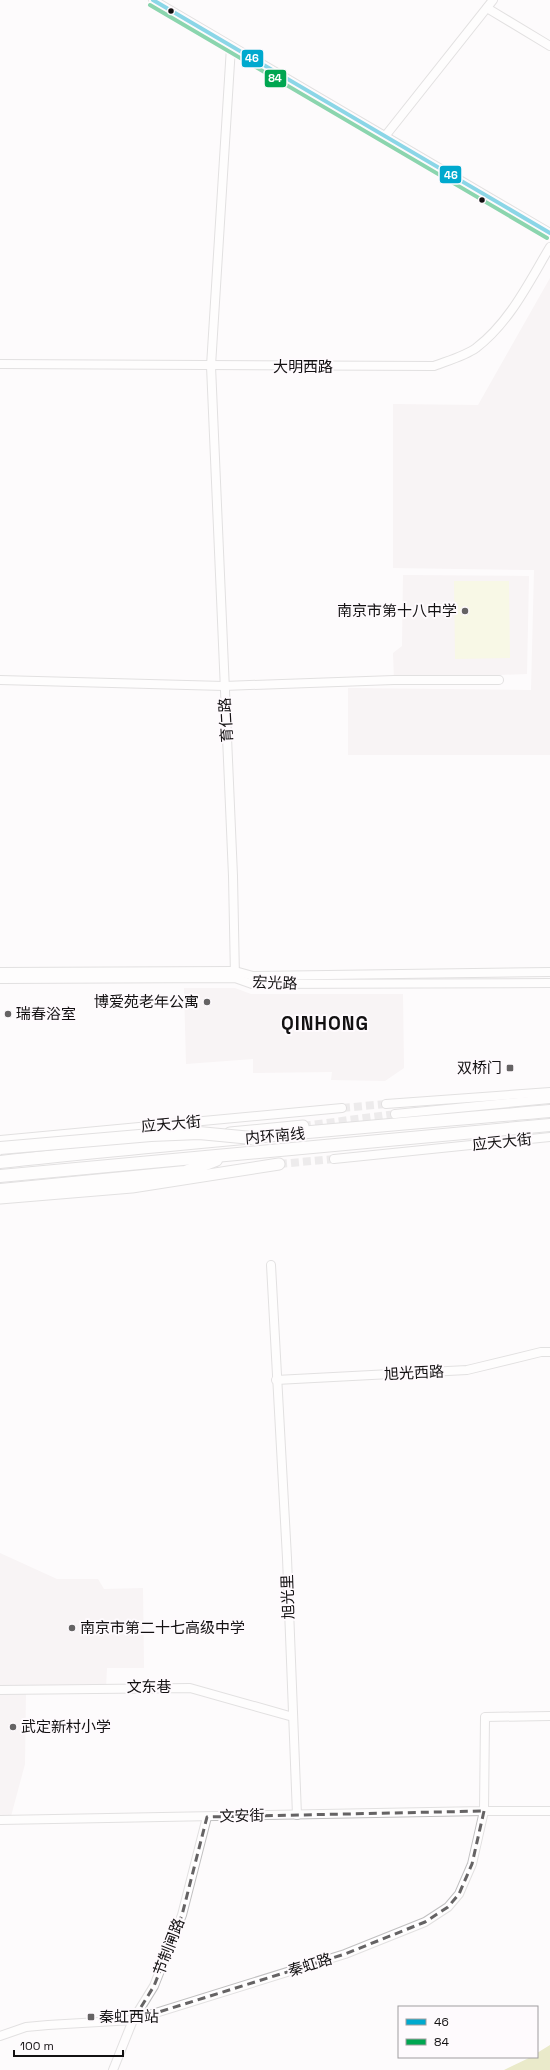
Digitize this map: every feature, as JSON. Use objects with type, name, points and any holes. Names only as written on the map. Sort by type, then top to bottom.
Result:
[{"type":"highway","points":[[293,1135],[343,1122],[550,1102]]},
{"type":"highway","name":"内环南线","points":[[0,1162],[152,1146],[293,1135],[550,1111]]},
{"type":"highway","name":"内环南线","points":[[0,1176],[550,1125]]},
{"type":"highway","points":[[284,1149],[325,1153],[550,1132]]},
{"type":"highway","points":[[0,1148],[191,1133],[252,1138]]},
{"type":"highway","points":[[0,1190],[185,1172],[233,1154]]},
{"type":"main road","name":"应天大街","points":[[0,1154],[303,1126]]},
{"type":"main road","points":[[0,1198],[132,1187],[278,1164]]},
{"type":"street","points":[[153,0],[386,135],[550,233]]},
{"type":"street","points":[[386,135],[493,0]]},
{"type":"street","points":[[487,8],[550,46]]},
{"type":"street","points":[[232,46],[211,366],[224,686],[394,680],[499,680]]},
{"type":"street","name":"大明西路","points":[[0,364],[434,366],[475,348],[497,329],[518,301],[550,247]]},
{"type":"street","name":"育仁路","points":[[0,680],[224,686],[233,876],[235,974]]},
{"type":"street","name":"宏光路","points":[[0,972],[235,974],[253,976],[550,972]]},
{"type":"street","name":"宏光路","points":[[0,979],[235,974],[252,984],[550,983]]},
{"type":"street","points":[[386,1104],[550,1092]]},
{"type":"street","points":[[395,1114],[550,1099]]},
{"type":"street","name":"应天大街","points":[[0,1140],[342,1108]]},
{"type":"street","name":"应天大街","points":[[334,1159],[550,1137]]},
{"type":"street","name":"旭光里","points":[[271,1265],[276,1380],[287,1558],[297,1815]]},
{"type":"street","name":"旭光西路","points":[[276,1380],[467,1370],[541,1352],[550,1352]]},
{"type":"street","name":"文东巷","points":[[0,1690],[190,1688],[293,1717]]},
{"type":"street","name":"秦虹路","points":[[0,2036],[26,2027],[48,2024],[133,2020],[345,1954],[426,1922],[448,1907],[459,1894],[472,1864],[484,1812],[486,1717],[550,1716]]},
{"type":"street","points":[[484,1812],[550,1811]]},
{"type":"street","name":"文安街","points":[[0,1820],[484,1812]]},
{"type":"street","name":"节制闸路","points":[[113,2070],[133,2020],[154,1986],[182,1914],[207,1817]]},
{"type":"highlighted area","points":[[484,1811],[472,1864],[459,1894],[448,1907],[425,1922],[345,1954],[133,2020],[154,1986],[182,1915],[207,1817]]},
{"type":"shaded area","points":[[550,278],[550,755],[348,755],[348,688],[531,690],[534,570],[393,568],[393,404],[478,405]]},
{"type":"shaded area","name":"南京市第十八中学","points":[[403,575],[529,576],[527,674],[499,675],[499,680],[394,680],[393,653],[402,646]]},
{"type":"shaded area","points":[[454,581],[509,581],[510,658],[455,659]]},
{"type":"shaded area","points":[[184,988],[235,988],[251,994],[403,994],[404,1068],[385,1081],[331,1080],[332,1072],[253,1073],[253,1059],[186,1064]]},
{"type":"shaded area","name":"南京市第二十七高级中学","points":[[0,1553],[57,1579],[98,1579],[104,1589],[143,1588],[144,1668],[107,1668],[106,1688],[26,1690],[25,1764],[10,1820],[0,1820]]},
{"type":"shaded area","points":[[550,2045],[550,2070],[504,2070],[529,2058],[538,2058],[538,2052]]},
{"type":"tunnel","points":[[342,1108],[386,1104]]},
{"type":"tunnel","points":[[303,1126],[395,1114]]},
{"type":"tunnel","points":[[279,1164],[334,1159]]},
{"type":"transit line","name":"46","points":[[153,0],[550,233]]},
{"type":"transit line","name":"84","points":[[150,5],[547,238]]},
{"type":"place","name":"南京市第十八中学","points":[[465,611]]},
{"type":"place","name":"博爱苑老年公寓","points":[[207,1002]]},
{"type":"place","name":"瑞春浴室","points":[[8,1014]]},
{"type":"place","name":"双桥门","points":[[510,1068]]},
{"type":"place","name":"南京市第二十七高级中学","points":[[72,1628]]},
{"type":"place","name":"武定新村小学","points":[[13,1727]]},
{"type":"place","name":"秦虹西站","points":[[91,2017]]},
{"type":"district","name":"QINHONG","points":[[325,1023]]}]
